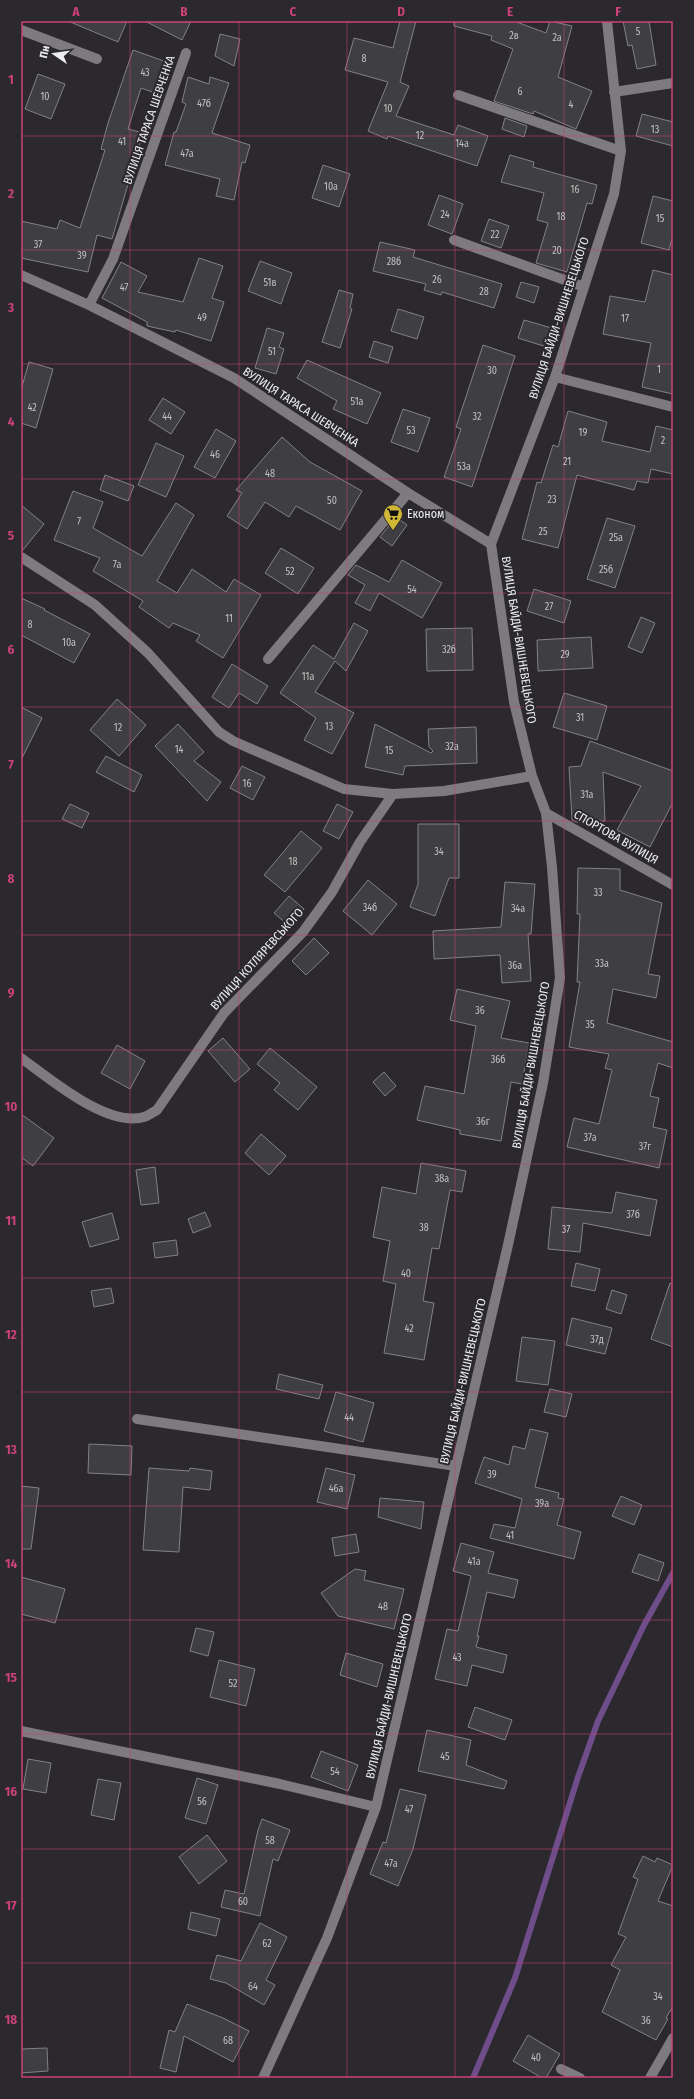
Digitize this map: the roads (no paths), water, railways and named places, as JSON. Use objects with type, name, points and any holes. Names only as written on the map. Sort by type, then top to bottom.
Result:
[{"type":"street","name":"ВУЛИЦЯ БАЙДИ-ВИШНЕВЕЦЬКОГО","points":[[263,2078],[327,1938],[376,1807],[508,1245],[543,1083],[560,978],[552,867],[546,813],[532,776],[514,702],[491,544],[555,377],[614,194],[621,151],[607,21]]},
{"type":"street","points":[[21,30],[97,58]]},
{"type":"street","name":"ВУЛИЦЯ ТАРАСА ШЕВЧЕНКА","points":[[89,305],[115,252],[137,195],[168,98],[186,53]]},
{"type":"street","points":[[614,92],[673,82]]},
{"type":"street","points":[[458,95],[621,151]]},
{"type":"street","points":[[454,240],[584,287]]},
{"type":"street","name":"ВУЛИЦЯ ТАРАСА ШЕВЧЕНКА","points":[[21,275],[89,305],[234,378],[408,493],[491,544]]},
{"type":"street","points":[[555,377],[673,407]]},
{"type":"street","points":[[268,659],[408,493]]},
{"type":"street","points":[[21,557],[95,605],[148,653],[219,732],[233,741],[344,789],[393,794],[444,791],[532,776]]},
{"type":"street","name":"ВУЛИЦЯ КОТЛЯРЕВСЬКОГО","points":[[21,1058],[74,1096],[105,1113],[123,1118],[143,1117],[157,1110],[224,1014],[302,932],[332,892],[360,842],[393,794]]},
{"type":"street","name":"СПОРТОВА ВУЛИЦЯ","points":[[546,813],[673,885]]},
{"type":"street","points":[[137,1419],[456,1466]]},
{"type":"street","points":[[21,1731],[280,1784],[376,1807]]},
{"type":"street","points":[[650,2078],[673,2038]]},
{"type":"street","points":[[561,2069],[580,2078]]},
{"type":"waterway","points":[[473,2078],[515,1978],[578,1777],[598,1721],[644,1625],[673,1573]]},
{"type":"place","name":"Економ","points":[[393,531]]}]
